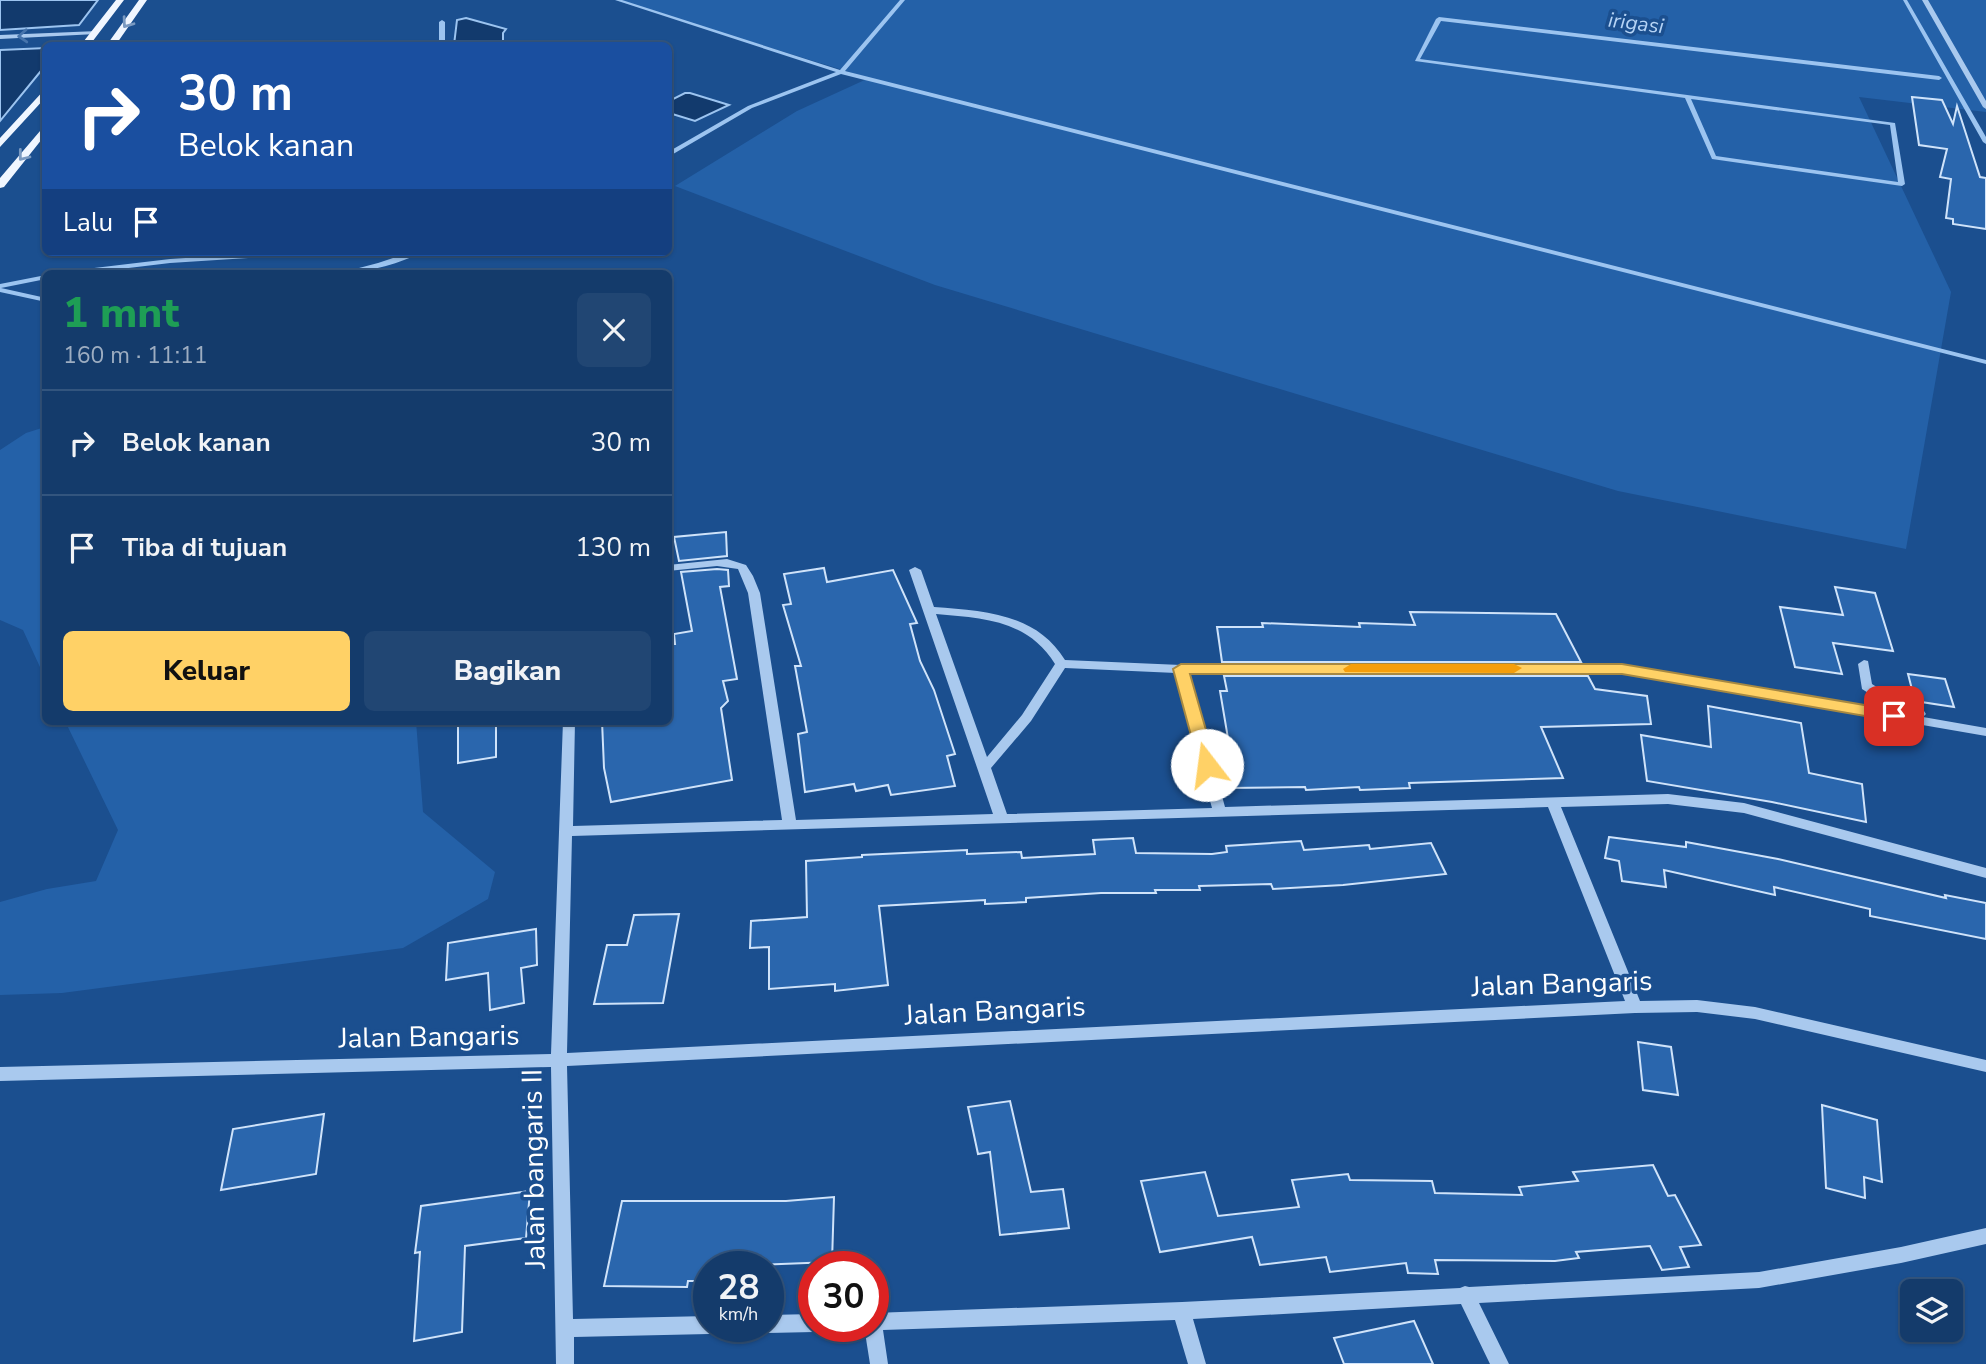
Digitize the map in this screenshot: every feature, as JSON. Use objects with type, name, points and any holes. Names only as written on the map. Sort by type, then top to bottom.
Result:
[{"type":"main road","points":[[87,42],[120,0]]},
{"type":"main road","points":[[113,42],[143,0]]},
{"type":"main road","points":[[0,144],[42,96]]},
{"type":"main road","points":[[0,185],[42,132]]},
{"type":"street","points":[[1925,0],[1986,107]]},
{"type":"street","points":[[0,37],[96,32]]},
{"type":"street","points":[[672,568],[729,563],[741,566],[746,573],[754,593],[790,825]]},
{"type":"street","points":[[915,570],[1002,819]]},
{"type":"street","points":[[929,610],[980,614],[1006,620],[1048,643],[1055,649],[1061,664]]},
{"type":"street","points":[[1061,664],[1181,669],[1622,669],[1986,732]]},
{"type":"street","points":[[985,766],[1033,713],[1061,664]]},
{"type":"street","points":[[1864,664],[1866,686],[1875,694],[1897,706],[1947,724]]},
{"type":"street","points":[[1181,669],[1220,813]]},
{"type":"street","name":"Jalan bangaris II","points":[[565,1364],[559,1060],[568,831],[569,725]]},
{"type":"street","points":[[568,831],[1668,799],[1744,808],[1986,873]]},
{"type":"street","points":[[1553,804],[1635,1007]]},
{"type":"street","name":"Jalan Bangaris","points":[[0,1074],[559,1060],[1697,1006],[1755,1013],[1986,1066]]},
{"type":"street","points":[[889,1321],[1182,1311],[1759,1280],[1902,1255],[1986,1236]]},
{"type":"street","points":[[1465,1294],[1500,1364]]},
{"type":"street","points":[[1182,1311],[1197,1364]]},
{"type":"street","points":[[565,1328],[693,1325]]},
{"type":"street","points":[[876,1342],[879,1364]]},
{"type":"shaded area","points":[[0,0],[98,0],[79,25],[0,30]]},
{"type":"shaded area","points":[[615,0],[1986,0],[1986,112],[1859,97],[1951,292],[1906,549],[1618,491],[935,285],[675,186],[797,111],[869,78]]},
{"type":"shaded area","points":[[466,18],[506,29],[503,42],[454,42],[457,20]]},
{"type":"shaded area","points":[[42,48],[42,70],[0,121],[0,50]]},
{"type":"shaded area","points":[[690,93],[729,105],[695,121],[672,114],[672,100]]},
{"type":"shaded area","points":[[42,428],[42,671],[23,630],[0,620],[0,450],[26,433]]},
{"type":"shaded area","points":[[67,725],[416,725],[423,812],[495,872],[488,899],[403,948],[62,993],[0,995],[0,902],[47,889],[96,881],[118,830]]},
{"type":"building","points":[[1912,97],[1942,100],[1953,124],[1957,106],[1980,177],[1986,178],[1986,229],[1953,224],[1953,219],[1946,218],[1951,179],[1940,177],[1947,149],[1919,145]]},
{"type":"building","points":[[726,532],[727,556],[679,561],[674,537]]},
{"type":"building","points":[[824,568],[827,582],[893,570],[917,623],[910,624],[920,661],[934,690],[955,754],[947,756],[955,786],[891,795],[888,785],[856,791],[854,784],[805,792],[798,734],[807,732],[795,666],[801,666],[783,605],[791,604],[784,574]]},
{"type":"building","points":[[728,570],[729,586],[720,587],[737,679],[723,681],[728,701],[721,708],[732,780],[611,802],[604,768],[602,725],[672,725],[674,634],[692,631],[681,572]]},
{"type":"building","points":[[1835,587],[1875,593],[1893,651],[1833,643],[1842,674],[1795,667],[1780,607],[1843,615]]},
{"type":"building","points":[[1410,612],[1556,614],[1581,662],[1222,662],[1217,627],[1263,627],[1262,623],[1360,627],[1359,623],[1415,625]]},
{"type":"building","points":[[1908,674],[1945,679],[1954,707],[1915,701]]},
{"type":"building","points":[[1224,676],[1588,676],[1595,689],[1647,696],[1651,724],[1541,727],[1563,778],[1409,783],[1410,788],[1360,790],[1359,787],[1306,790],[1305,787],[1227,788],[1223,761],[1232,762],[1220,691],[1227,691]]},
{"type":"building","points":[[1708,706],[1801,723],[1809,773],[1862,784],[1866,822],[1772,802],[1647,781],[1641,735],[1711,747]]},
{"type":"building","points":[[458,725],[496,725],[496,757],[458,763]]},
{"type":"building","points":[[1609,837],[1686,847],[1686,842],[1778,859],[1946,898],[1945,895],[1986,903],[1986,939],[1870,916],[1870,909],[1774,887],[1775,895],[1664,870],[1666,887],[1622,881],[1619,861],[1605,858]]},
{"type":"building","points":[[1133,838],[1136,853],[1212,854],[1227,852],[1226,846],[1301,841],[1304,850],[1369,845],[1370,849],[1431,843],[1446,874],[1273,889],[1271,884],[1199,886],[1200,890],[1026,898],[1026,902],[985,904],[985,900],[879,906],[888,985],[835,991],[835,984],[769,989],[769,947],[750,948],[751,921],[807,917],[806,861],[862,855],[967,850],[967,854],[1021,852],[1022,858],[1095,854],[1093,840]]},
{"type":"building","points":[[679,914],[663,1003],[594,1004],[607,945],[627,945],[634,915]]},
{"type":"building","points":[[536,929],[537,965],[521,968],[524,1003],[490,1010],[488,973],[446,980],[448,943]]},
{"type":"building","points":[[1638,1042],[1671,1047],[1678,1095],[1643,1090]]},
{"type":"building","points":[[1010,1101],[1031,1192],[1063,1189],[1069,1228],[1000,1235],[990,1152],[978,1154],[968,1107]]},
{"type":"building","points":[[1822,1105],[1877,1120],[1882,1182],[1864,1177],[1865,1198],[1826,1188]]},
{"type":"building","points":[[324,1114],[316,1174],[221,1190],[233,1129]]},
{"type":"building","points":[[1653,1165],[1668,1196],[1675,1195],[1701,1245],[1680,1247],[1689,1267],[1662,1270],[1650,1246],[1576,1252],[1579,1258],[1555,1261],[1435,1260],[1438,1274],[1408,1273],[1406,1263],[1330,1272],[1326,1257],[1260,1265],[1252,1237],[1160,1252],[1141,1181],[1205,1172],[1218,1216],[1299,1207],[1292,1180],[1348,1174],[1350,1180],[1432,1181],[1435,1193],[1522,1195],[1519,1187],[1578,1181],[1573,1172]]},
{"type":"building","points":[[530,1191],[526,1238],[465,1246],[462,1332],[414,1341],[420,1252],[415,1253],[421,1206]]},
{"type":"building","points":[[834,1197],[832,1251],[798,1251],[798,1263],[784,1264],[784,1251],[693,1251],[693,1281],[688,1281],[687,1287],[604,1286],[622,1201],[786,1201]]},
{"type":"building","points":[[1414,1321],[1433,1364],[1344,1364],[1334,1338]]},
{"type":"waterway","points":[[617,0],[841,72]]},
{"type":"waterway","points":[[841,72],[903,0]]},
{"type":"waterway","points":[[1905,0],[1986,142]]},
{"type":"waterway","name":"irigasi","points":[[1687,97],[1417,60],[1439,19],[1939,78]]},
{"type":"waterway","points":[[442,22],[442,42]]},
{"type":"waterway","points":[[672,153],[750,107],[841,72]]},
{"type":"waterway","points":[[841,72],[1986,362]]},
{"type":"waterway","name":"irigasi","points":[[1687,97],[1893,124],[1902,184],[1714,158],[1687,97]]},
{"type":"waterway","points":[[94,270],[170,261],[248,256]]},
{"type":"waterway","points":[[358,270],[406,256]]},
{"type":"waterway","points":[[0,286],[42,278]]},
{"type":"waterway","points":[[0,290],[42,299]]},
{"type":"slow traffic","points":[[1351,669],[1514,668]]},
{"type":"route","points":[[1207,765],[1181,669],[1622,669],[1894,716]]}]
